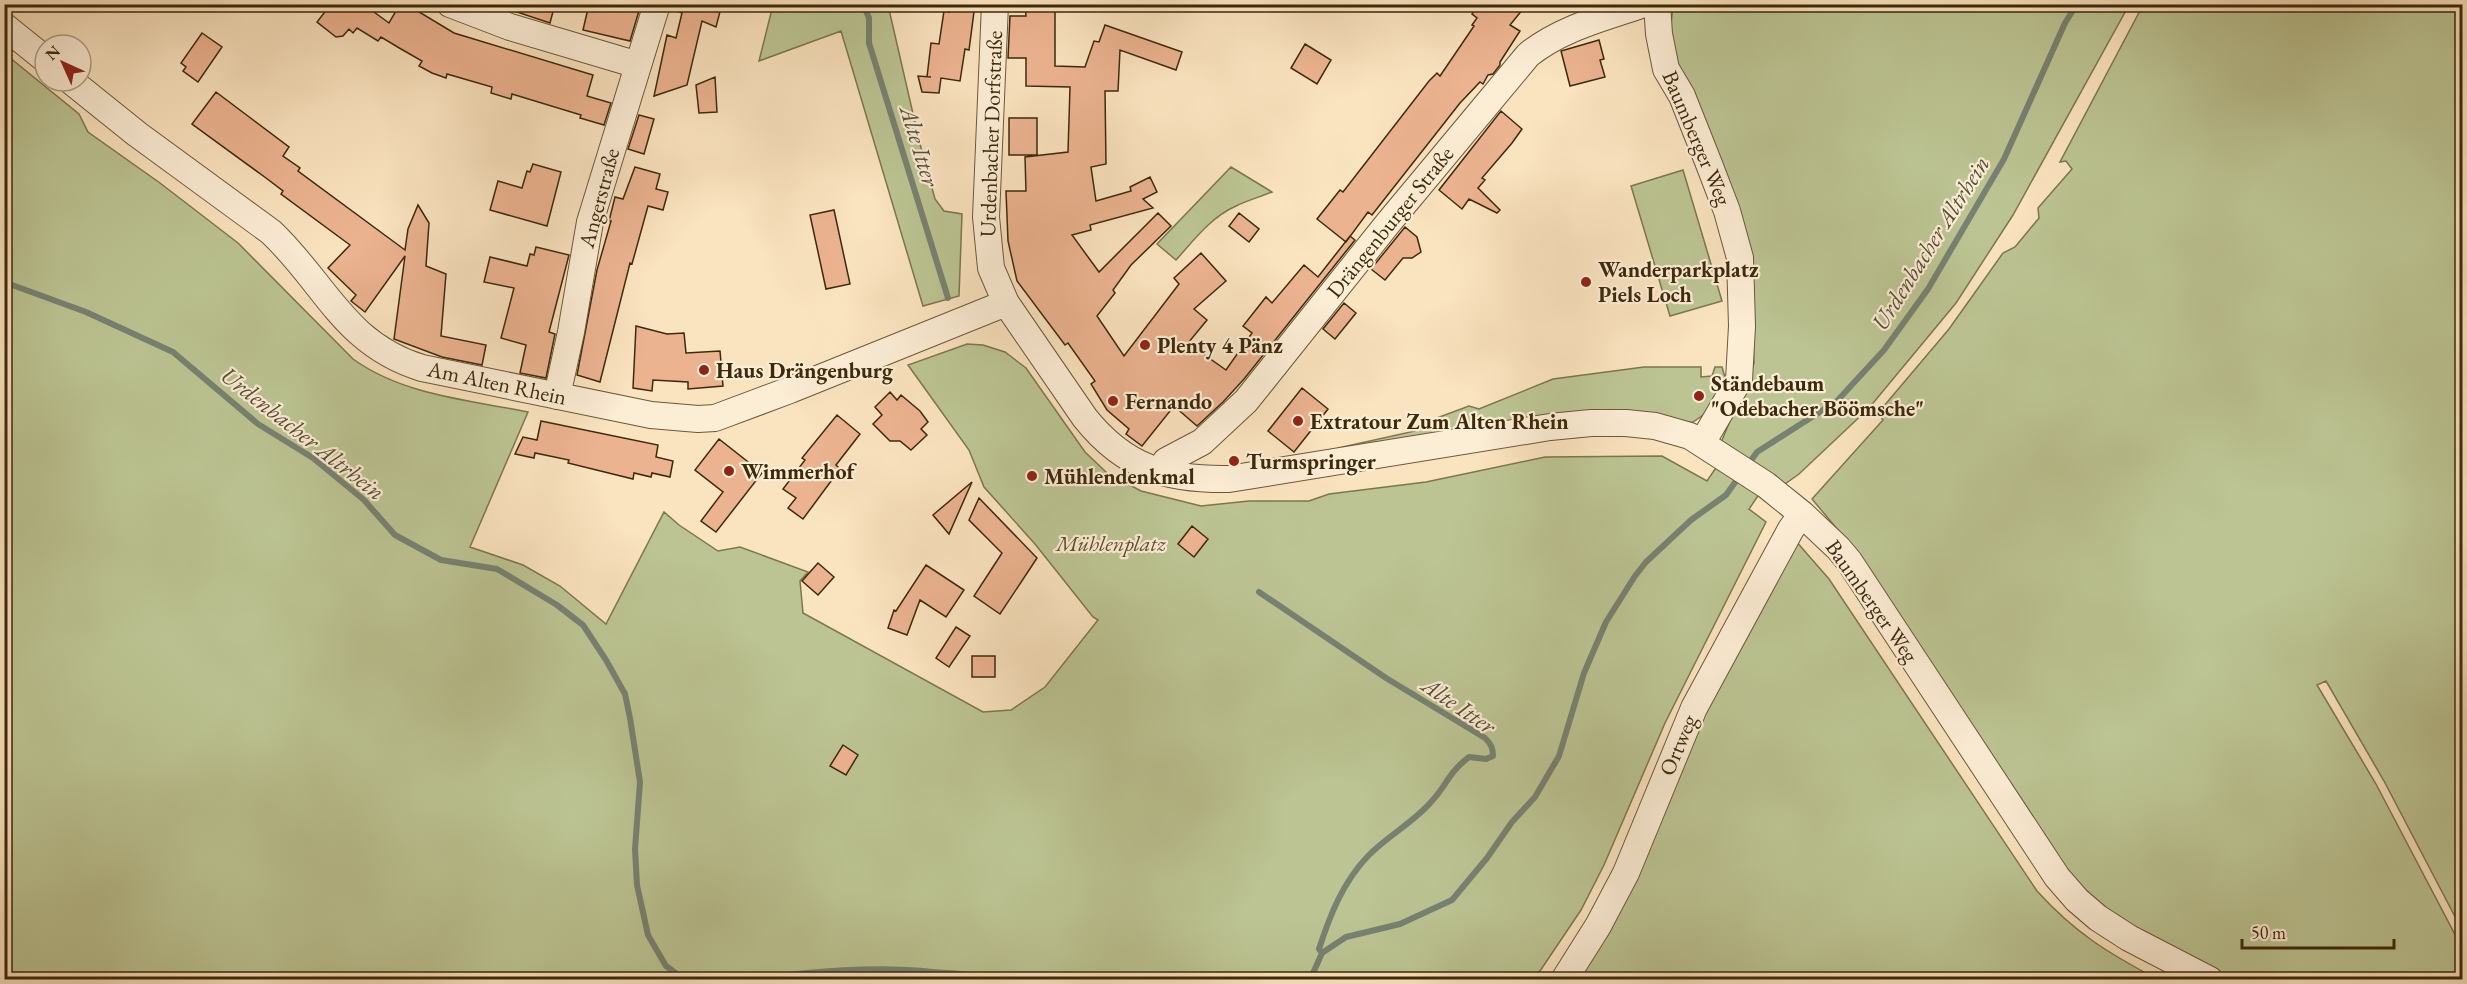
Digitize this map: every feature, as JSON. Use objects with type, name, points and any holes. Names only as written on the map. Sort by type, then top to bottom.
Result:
[{"type":"street","points":[[450,4],[510,27],[638,65]]},
{"type":"street","name":"Angerstraße","points":[[558,396],[590,222],[657,4]]},
{"type":"street","name":"Urdenbacher Dorfstraße","points":[[995,4],[988,134],[987,238],[991,268],[1006,303],[1085,418],[1120,453],[1159,472],[1180,477],[1229,479],[1538,429],[1591,423],[1655,426],[1690,436],[1710,447]]},
{"type":"street","name":"Drängenburger Straße","points":[[1159,472],[1166,461],[1202,442],[1246,401],[1389,222],[1528,55],[1544,41],[1566,31],[1644,4]]},
{"type":"street","name":"Baumberger Weg","points":[[1657,4],[1659,34],[1666,69],[1682,96],[1709,164],[1727,211],[1740,258],[1742,326],[1739,380],[1710,447],[1766,485],[1802,514],[1838,548],[2057,877],[2077,900],[2098,918],[2129,938],[2210,980]]},
{"type":"street","points":[[4,26],[33,49]]},
{"type":"street","name":"Am Alten Rhein","points":[[87,93],[137,134],[272,232],[347,322],[366,340],[386,354],[423,368],[651,415],[715,418],[779,395],[1006,303]]},
{"type":"street","name":"Ortweg","points":[[1564,980],[1598,926],[1626,873],[1694,708],[1791,530],[1802,514]]},
{"type":"green space","points":[[773,5],[888,5],[935,199],[944,211],[962,214],[959,296],[923,306],[841,31],[759,61]]},
{"type":"green space","name":"Mühlenplatz","points":[[1673,5],[2129,5],[2013,215],[1956,303],[1869,408],[1799,474],[1782,486],[1770,478],[1749,509],[1766,522],[1665,723],[1604,865],[1581,910],[1534,980],[5,979],[4,53],[33,77],[33,93],[53,93],[79,114],[88,132],[160,183],[238,243],[353,359],[393,381],[415,388],[528,412],[470,547],[523,565],[560,586],[606,624],[664,512],[718,551],[740,547],[808,572],[800,581],[803,613],[983,712],[1011,710],[1045,687],[1098,620],[1093,617],[1035,544],[984,487],[969,450],[908,365],[967,344],[983,345],[1005,352],[1026,368],[1085,452],[1107,473],[1141,491],[1201,506],[1249,501],[1309,501],[1329,494],[1426,482],[1545,457],[1662,456],[1707,481],[1728,450],[1720,445],[1754,363],[1752,306],[1673,66],[1671,25]]},
{"type":"green space","points":[[2143,5],[2462,5],[2462,930],[2384,781],[2326,681],[2317,685],[2376,784],[2462,948],[2462,979],[2230,979],[2131,926],[2100,905],[2084,891],[2066,868],[1858,554],[1812,499],[1883,420],[1878,413],[1949,329],[2003,253],[2015,247],[2039,218],[2038,208],[2072,169],[2066,161],[2060,162]]},
{"type":"green space","points":[[1231,167],[1272,192],[1240,204],[1219,216],[1176,260],[1157,244]]},
{"type":"green space","points":[[1683,170],[1722,301],[1670,316],[1631,186]]},
{"type":"green space","points":[[1644,367],[1701,367],[1701,377],[1712,376],[1715,367],[1722,367],[1727,384],[1706,413],[1693,422],[1339,451],[1338,448],[1415,431],[1415,426],[1469,406],[1479,409],[1553,379]]},
{"type":"green space","points":[[1795,540],[1829,579],[2037,891],[2065,919],[2093,941],[2157,979],[1577,980],[1703,713]]},
{"type":"building","points":[[331,4],[363,4],[389,23],[400,4],[406,4],[454,33],[593,75],[587,96],[611,103],[604,125],[580,118],[581,115],[512,94],[511,99],[491,93],[492,87],[447,74],[446,78],[432,73],[419,66],[422,61],[381,37],[378,41],[357,28],[353,33],[349,29],[343,36],[336,37],[317,22]]},
{"type":"building","points":[[493,4],[555,4],[550,23]]},
{"type":"building","points":[[589,4],[641,4],[630,41],[583,30]]},
{"type":"building","points":[[672,4],[722,4],[716,27],[702,21],[687,85],[654,96],[667,35],[676,38],[682,13],[671,9]]},
{"type":"building","points":[[950,4],[975,4],[969,50],[965,49],[960,81],[941,78],[939,93],[922,92],[918,76],[927,77],[931,43],[939,44],[944,11],[949,12]]},
{"type":"building","points":[[1025,4],[1047,4],[1055,7],[1055,66],[1085,67],[1094,41],[1099,42],[1105,25],[1182,52],[1176,70],[1120,50],[1118,91],[1105,91],[1106,164],[1091,167],[1096,201],[1131,191],[1130,187],[1150,177],[1157,192],[1143,199],[1153,208],[1090,225],[1091,230],[1072,235],[1099,272],[1158,213],[1171,226],[1131,265],[1113,290],[1115,293],[1097,316],[1124,356],[1179,284],[1174,278],[1201,253],[1226,281],[1194,309],[1207,320],[1188,343],[1226,370],[1252,333],[1243,326],[1266,297],[1272,303],[1304,265],[1318,277],[1350,236],[1355,240],[1223,402],[1197,426],[1174,406],[1142,446],[1126,434],[1129,429],[1107,410],[1091,384],[1095,381],[1068,343],[1065,345],[1017,281],[1008,241],[1006,191],[1026,191],[1025,157],[1068,152],[1070,87],[1026,86],[1026,58],[1008,58],[1010,16],[1026,16]]},
{"type":"building","points":[[1479,4],[1527,4],[1510,25],[1520,31],[1493,74],[1488,75],[1483,84],[1480,82],[1460,103],[1372,215],[1368,212],[1346,242],[1317,219],[1340,190],[1343,192],[1429,81],[1437,73],[1440,76],[1474,26],[1472,25],[1477,18],[1472,14]]},
{"type":"building","points":[[202,33],[222,47],[198,82],[183,71],[186,67],[181,63]]},
{"type":"building","points":[[1599,40],[1604,59],[1600,60],[1605,77],[1570,86],[1561,51]]},
{"type":"building","points":[[1305,44],[1331,60],[1317,84],[1291,68]]},
{"type":"building","points":[[715,77],[717,112],[699,113],[696,85]]},
{"type":"building","points":[[216,92],[289,147],[283,156],[300,168],[298,171],[405,250],[408,229],[418,205],[429,223],[426,266],[446,274],[441,336],[486,345],[482,365],[442,357],[394,339],[405,256],[365,312],[351,301],[356,295],[328,268],[350,245],[281,194],[283,191],[192,124]]},
{"type":"building","points":[[1501,111],[1522,129],[1482,178],[1485,180],[1478,188],[1500,210],[1497,213],[1469,199],[1462,209],[1439,190]]},
{"type":"building","points":[[639,115],[654,119],[644,154],[628,149]]},
{"type":"building","points":[[1009,118],[1037,118],[1037,155],[1009,155]]},
{"type":"building","points":[[533,164],[561,172],[547,226],[490,210],[498,181],[522,188],[527,171],[530,172]]},
{"type":"building","points":[[635,167],[660,174],[656,189],[668,192],[663,210],[648,206],[632,264],[630,263],[600,382],[577,375],[597,270],[611,221],[609,221],[615,197],[623,199]]},
{"type":"building","points":[[834,210],[850,284],[826,289],[810,215]]},
{"type":"building","points":[[1239,213],[1259,229],[1249,242],[1229,226]]},
{"type":"building","points":[[1405,227],[1417,237],[1421,252],[1412,258],[1403,258],[1385,280],[1371,269]]},
{"type":"building","points":[[536,247],[569,255],[549,332],[555,334],[546,378],[520,373],[526,345],[501,338],[514,288],[484,282],[490,257],[527,266],[530,254],[534,255]]},
{"type":"building","points":[[1344,303],[1356,313],[1335,339],[1323,329]]},
{"type":"building","points":[[636,326],[667,334],[684,333],[686,353],[720,351],[723,386],[688,389],[688,382],[653,380],[652,391],[633,388]]},
{"type":"building","points":[[1302,388],[1328,409],[1294,452],[1268,431]]},
{"type":"building","points":[[890,392],[897,400],[901,395],[920,411],[928,422],[921,429],[927,435],[911,450],[900,441],[890,441],[873,424],[882,415],[875,407]]},
{"type":"building","points":[[837,415],[860,434],[836,465],[840,469],[803,519],[788,508],[796,498],[783,489],[805,460],[802,458]]},
{"type":"building","points":[[541,421],[658,445],[656,457],[673,461],[670,477],[652,473],[651,477],[634,473],[633,479],[568,463],[569,460],[535,453],[534,458],[515,454],[523,437],[537,440]]},
{"type":"building","name":"Wimmerhof","points":[[719,439],[762,473],[716,532],[701,521],[723,492],[695,470]]},
{"type":"building","points":[[972,482],[949,534],[933,515]]},
{"type":"building","points":[[979,498],[1037,558],[1000,614],[974,596],[1002,553],[969,520]]},
{"type":"building","points":[[1192,526],[1208,539],[1194,557],[1178,544]]},
{"type":"building","points":[[818,563],[834,577],[818,595],[802,581]]},
{"type":"building","points":[[926,565],[964,590],[946,617],[920,600],[907,635],[888,628],[894,610],[896,611]]},
{"type":"building","points":[[956,627],[970,636],[949,667],[936,658]]},
{"type":"building","points":[[972,656],[995,656],[995,677],[972,677]]},
{"type":"building","points":[[843,745],[858,755],[846,775],[830,766]]},
{"type":"waterway","name":"Alte Itter","points":[[863,4],[869,18],[869,43],[948,298]]},
{"type":"waterway","name":"Urdenbacher Altrhein","points":[[1747,466],[1757,452],[1837,401],[1884,350],[1928,289],[2004,159],[2065,23],[2077,4]]},
{"type":"waterway","name":"Urdenbacher Altrhein","points":[[4,282],[86,312],[173,352],[258,424],[313,458],[364,500],[395,535],[441,560],[497,569],[557,605],[583,625],[625,694],[640,782],[635,849],[637,885],[648,935],[666,966],[685,980]]},
{"type":"waterway","name":"Urdenbacher Altrhein","points":[[1310,980],[1322,953],[1346,937],[1400,924],[1452,900],[1487,858],[1512,822],[1535,797],[1559,756],[1584,673],[1606,622],[1635,576],[1646,562],[1691,520],[1726,495],[1741,474]]},
{"type":"waterway","name":"Alte Itter","points":[[1259,592],[1386,678],[1485,738],[1493,751],[1493,756],[1486,759],[1469,757],[1462,763],[1424,810],[1375,849],[1359,866],[1344,888],[1333,911],[1319,949],[1322,953]]},
{"type":"waterway","name":"Urdenbacher Altrhein","points":[[740,980],[884,969],[958,974],[983,980]]},
{"type":"place","name":"Wanderparkplatz Piels Loch","points":[[1586,282]]},
{"type":"place","name":"Plenty 4 Pänz","points":[[1145,345]]},
{"type":"place","name":"Haus Drängenburg","points":[[704,370]]},
{"type":"place","name":"Ständebaum \"Odebacher Böömsche\"","points":[[1699,396]]},
{"type":"place","name":"Fernando","points":[[1113,401]]},
{"type":"place","name":"Extratour Zum Alten Rhein","points":[[1298,421]]},
{"type":"place","name":"Turmspringer","points":[[1234,461]]},
{"type":"place","name":"Wimmerhof","points":[[729,471]]},
{"type":"place","name":"Mühlendenkmal","points":[[1032,476]]}]
